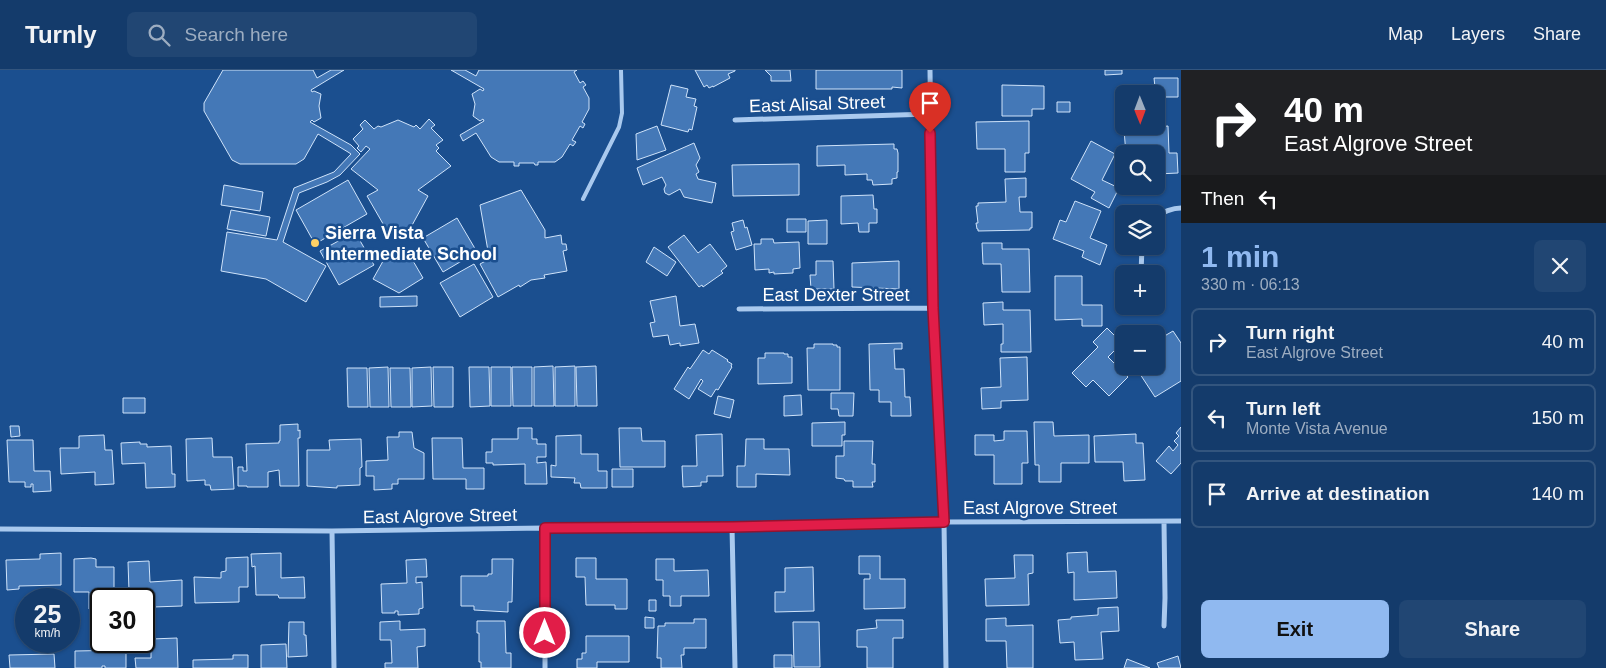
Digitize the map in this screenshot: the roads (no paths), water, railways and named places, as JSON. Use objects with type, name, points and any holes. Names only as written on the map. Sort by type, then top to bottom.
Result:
[{"type":"street","points":[[930,70],[933,308],[944,522],[946,668]]},
{"type":"street","name":"East Alisal Street","points":[[735,120],[930,114]]},
{"type":"street","points":[[1165,213],[1181,208]]},
{"type":"street","name":"East Dexter Street","points":[[738,309],[933,308]]},
{"type":"street","name":"East Algrove Street","points":[[0,529],[332,531],[732,527],[944,522],[1181,521]]},
{"type":"street","points":[[1164,522],[1164,626]]},
{"type":"street","points":[[732,527],[735,668]]},
{"type":"street","points":[[545,528],[545,668]]},
{"type":"street","points":[[332,531],[334,668]]},
{"type":"lane","points":[[583,199],[619,127],[622,113],[621,70]]},
{"type":"place","name":"Sierra Vista Intermediate School","points":[[315,243]]}]
